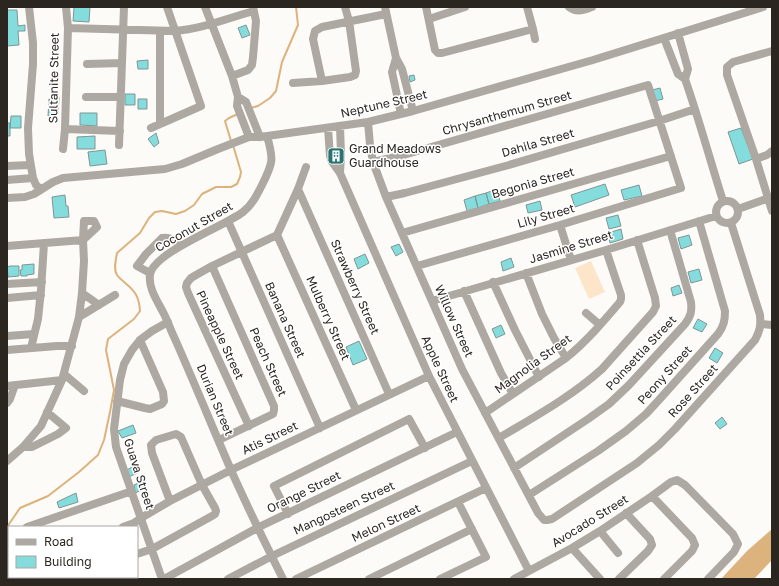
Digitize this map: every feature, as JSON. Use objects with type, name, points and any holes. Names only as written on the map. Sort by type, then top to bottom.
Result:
[{"type":"street","points":[[30,7],[33,43],[28,128],[30,164],[36,185],[41,189]]},
{"type":"street","name":"Sultanite Street","points":[[63,149],[68,28],[66,7]]},
{"type":"street","points":[[119,145],[124,7]]},
{"type":"street","points":[[151,128],[201,106],[167,7]]},
{"type":"street","points":[[205,7],[232,76],[238,97],[237,106],[246,138]]},
{"type":"street","points":[[293,84],[350,77],[355,75],[356,71],[349,21],[345,7]]},
{"type":"street","points":[[426,7],[435,50],[438,53],[533,29]]},
{"type":"street","points":[[429,19],[463,7]]},
{"type":"street","points":[[527,7],[535,39]]},
{"type":"street","points":[[569,7],[577,12],[592,7]]},
{"type":"street","name":"Neptune Street","points":[[7,198],[26,197],[63,178],[166,169],[246,138],[264,137],[368,122],[413,111],[593,60],[763,7]]},
{"type":"street","points":[[68,28],[175,31],[211,24],[254,9],[256,21],[252,65],[248,70],[232,76]]},
{"type":"street","points":[[322,81],[314,39],[315,31],[322,27],[386,10],[396,58],[402,69],[413,111]]},
{"type":"street","points":[[160,31],[160,124]]},
{"type":"street","points":[[678,34],[688,69],[685,79]]},
{"type":"street","points":[[664,38],[678,74],[685,79],[696,109],[723,201]]},
{"type":"street","points":[[671,55],[683,51]]},
{"type":"street","points":[[772,51],[733,62],[727,67],[727,75],[770,198],[772,211]]},
{"type":"street","points":[[396,58],[392,72],[401,114]]},
{"type":"street","points":[[87,64],[122,63]]},
{"type":"street","name":"Chrysanthemum Street","points":[[373,162],[400,156],[648,85],[659,121]]},
{"type":"street","points":[[86,97],[121,97]]},
{"type":"street","name":"Coconut Street","points":[[150,273],[157,262],[181,246],[243,212],[254,199],[269,171],[272,158],[271,150],[246,102],[238,97]]},
{"type":"street","name":"Dahila Street","points":[[386,197],[509,165],[696,109]]},
{"type":"street","points":[[659,121],[671,156]]},
{"type":"street","name":"Willow Street","points":[[368,122],[373,162],[386,197],[462,369],[538,513],[544,520]]},
{"type":"street","name":"Apple Street","points":[[340,126],[340,173]]},
{"type":"street","name":"Apple Street","points":[[328,128],[330,156],[332,162],[340,173],[429,376],[529,571]]},
{"type":"street","points":[[65,129],[120,131]]},
{"type":"street","points":[[329,146],[341,145]]},
{"type":"street","points":[[756,159],[767,155],[772,151]]},
{"type":"street","name":"Lily Street","points":[[417,266],[681,188],[671,156]]},
{"type":"street","name":"Begonia Street","points":[[402,233],[671,156]]},
{"type":"street","points":[[7,166],[30,164]]},
{"type":"street","points":[[278,235],[306,167]]},
{"type":"street","points":[[7,180],[33,178]]},
{"type":"street","name":"Strawberry Street","points":[[298,189],[389,394]]},
{"type":"street","points":[[738,209],[770,198]]},
{"type":"street","points":[[723,201],[730,201],[736,205],[738,209],[738,216],[731,223],[720,222],[716,216],[716,209],[723,201]]},
{"type":"street","name":"Jasmine Street","points":[[432,301],[716,216]]},
{"type":"street","name":"Banana Street","points":[[228,221],[320,428]]},
{"type":"street","name":"Peony Street","points":[[529,495],[598,451],[626,431],[646,414],[723,326],[726,320],[725,311],[699,221]]},
{"type":"street","points":[[731,223],[760,315],[761,324],[772,325]]},
{"type":"street","points":[[560,225],[571,260]]},
{"type":"street","name":"Poinsettia Street","points":[[514,468],[609,404],[629,385],[690,318],[692,310],[691,302],[670,230]]},
{"type":"street","name":"Pineapple Street","points":[[249,426],[186,287],[191,278],[212,266],[278,235]]},
{"type":"street","name":"Mulberry Street","points":[[278,235],[356,410]]},
{"type":"street","points":[[150,273],[137,266],[146,254],[162,238],[167,237],[174,240],[181,246]]},
{"type":"street","points":[[7,246],[83,240],[84,260],[80,318],[63,377],[41,426],[23,447],[7,461]]},
{"type":"street","points":[[498,438],[559,402],[594,376],[653,312],[656,306],[655,298],[637,240]]},
{"type":"street","points":[[31,348],[38,319],[41,295],[44,243]]},
{"type":"street","name":"Magnolia Street","points":[[485,413],[576,350],[620,302],[621,295],[606,250]]},
{"type":"street","name":"Peach Street","points":[[212,266],[274,406],[273,414],[219,440]]},
{"type":"street","name":"Durian Street","points":[[150,273],[152,288],[231,470],[283,579]]},
{"type":"street","points":[[526,273],[548,326],[566,358]]},
{"type":"street","points":[[7,284],[42,282]]},
{"type":"street","points":[[493,282],[539,377]]},
{"type":"street","points":[[464,292],[501,373],[513,394]]},
{"type":"street","points":[[82,293],[99,305]]},
{"type":"street","points":[[7,298],[41,295]]},
{"type":"street","points":[[80,318],[115,295]]},
{"type":"street","points":[[586,313],[600,325]]},
{"type":"street","name":"Guava Street","points":[[163,579],[116,447],[114,429],[120,380],[124,364],[140,340],[168,322]]},
{"type":"street","name":"Rose Street","points":[[544,520],[552,519],[622,473],[637,463],[658,445],[680,424],[755,340],[761,324]]},
{"type":"street","points":[[7,336],[34,334]]},
{"type":"street","points":[[117,401],[150,409],[162,404],[164,401],[163,392],[140,340]]},
{"type":"street","points":[[7,350],[72,346]]},
{"type":"street","name":"Atis Street","points":[[126,526],[134,523],[170,501],[231,470],[429,376]]},
{"type":"street","points":[[7,403],[10,399],[11,385],[63,377],[84,391]]},
{"type":"street","points":[[23,447],[32,447],[58,434],[66,428],[47,412]]},
{"type":"street","points":[[288,514],[274,486],[409,419],[425,448]]},
{"type":"street","name":"Orange Street","points":[[163,579],[259,528],[457,432]]},
{"type":"street","points":[[138,554],[152,549],[212,516],[216,511],[202,485],[182,439],[176,434],[156,440],[151,445],[151,449],[170,501]]},
{"type":"street","name":"Mangosteen Street","points":[[228,579],[272,556],[472,461]]},
{"type":"street","name":"Avocado Street","points":[[514,579],[600,531],[671,482],[677,480],[685,485],[733,534],[738,544],[734,552],[708,579]]},
{"type":"street","name":"Melon Street","points":[[296,579],[486,488]]},
{"type":"street","points":[[30,526],[132,492]]},
{"type":"street","points":[[652,496],[692,538],[695,545],[692,551],[664,579]]},
{"type":"street","points":[[440,579],[486,557],[458,502]]},
{"type":"street","points":[[619,579],[648,552],[652,545],[650,539],[626,513]]},
{"type":"street","points":[[369,579],[472,530]]},
{"type":"street","points":[[600,531],[618,553]]},
{"type":"street","points":[[572,548],[600,579]]},
{"type":"shaded area","points":[[591,261],[605,292],[589,299],[575,268]]},
{"type":"shaded area","points":[[772,529],[772,560],[754,579],[721,579],[747,551]]},
{"type":"building","points":[[74,7],[90,7],[89,22],[73,21]]},
{"type":"building","points":[[7,10],[17,10],[18,26],[25,25],[25,31],[18,31],[19,45],[7,46]]},
{"type":"building","points":[[246,25],[250,35],[242,38],[238,28]]},
{"type":"building","points":[[148,60],[148,69],[138,69],[137,61]]},
{"type":"building","points":[[414,75],[415,80],[410,82],[409,76]]},
{"type":"building","points":[[660,88],[663,99],[655,101],[652,90]]},
{"type":"building","points":[[125,94],[135,94],[135,105],[125,105]]},
{"type":"building","points":[[53,97],[59,97],[58,114],[54,114],[54,117],[48,116],[49,99],[52,100]]},
{"type":"building","points":[[138,99],[147,99],[147,109],[138,109]]},
{"type":"building","points":[[80,113],[97,113],[97,126],[80,125]]},
{"type":"building","points":[[11,116],[21,116],[21,128],[10,128]]},
{"type":"building","points":[[7,123],[10,123],[10,136],[7,136]]},
{"type":"building","points":[[741,128],[753,159],[739,164],[728,132]]},
{"type":"building","points":[[156,133],[159,143],[154,147],[148,139]]},
{"type":"building","points":[[95,136],[95,149],[77,149],[77,137]]},
{"type":"building","points":[[105,150],[107,164],[90,166],[88,152]]},
{"type":"building","points":[[605,184],[609,195],[575,207],[571,195]]},
{"type":"building","points":[[639,185],[642,196],[624,200],[621,190]]},
{"type":"building","points":[[497,189],[500,201],[489,204],[486,193]]},
{"type":"building","points":[[486,193],[489,204],[478,208],[475,196]]},
{"type":"building","points":[[65,195],[69,217],[54,218],[52,197]]},
{"type":"building","points":[[475,196],[478,208],[467,211],[464,200]]},
{"type":"building","points":[[540,201],[542,210],[528,213],[526,205]]},
{"type":"building","points":[[618,215],[621,226],[609,229],[606,218]]},
{"type":"building","points":[[621,229],[623,239],[610,243],[608,233]]},
{"type":"building","points":[[689,235],[692,245],[681,249],[678,238]]},
{"type":"building","points":[[399,244],[403,252],[396,256],[391,247]]},
{"type":"building","points":[[365,254],[369,263],[358,269],[354,259]]},
{"type":"building","points":[[511,258],[514,267],[503,271],[501,262]]},
{"type":"building","points":[[34,264],[34,274],[21,276],[20,270],[22,270],[22,265]]},
{"type":"building","points":[[19,266],[19,276],[8,277],[7,267]]},
{"type":"building","points":[[699,269],[702,280],[691,283],[688,272]]},
{"type":"building","points":[[679,285],[682,293],[673,296],[671,288]]},
{"type":"building","points":[[698,319],[707,324],[702,332],[693,328]]},
{"type":"building","points":[[501,325],[505,334],[496,338],[492,329]]},
{"type":"building","points":[[359,341],[367,359],[353,365],[346,347]]},
{"type":"building","points":[[715,348],[723,353],[717,363],[709,358]]},
{"type":"building","points":[[722,417],[727,424],[720,429],[715,423]]},
{"type":"building","points":[[133,425],[136,433],[122,438],[118,431]]},
{"type":"building","points":[[137,464],[139,472],[129,477],[127,470]]},
{"type":"building","points":[[143,481],[144,489],[135,493],[134,485]]},
{"type":"building","points":[[76,493],[78,502],[59,508],[57,502]]},
{"type":"waterway","points":[[251,108],[258,106],[270,98],[276,91],[282,62],[298,25],[296,7]]},
{"type":"waterway","points":[[231,141],[225,121],[238,114]]},
{"type":"waterway","points":[[7,527],[20,508],[48,496],[98,455],[104,440],[114,390],[106,350],[108,339],[134,319],[140,311],[139,301],[136,294],[116,273],[115,264],[117,253],[140,233],[149,218],[155,212],[162,211],[176,214],[185,211],[194,205],[202,194],[216,187],[231,187],[237,184],[241,172],[233,145]]},
{"type":"place","name":"Grand Meadows Guardhouse","points":[[336,156]]}]
